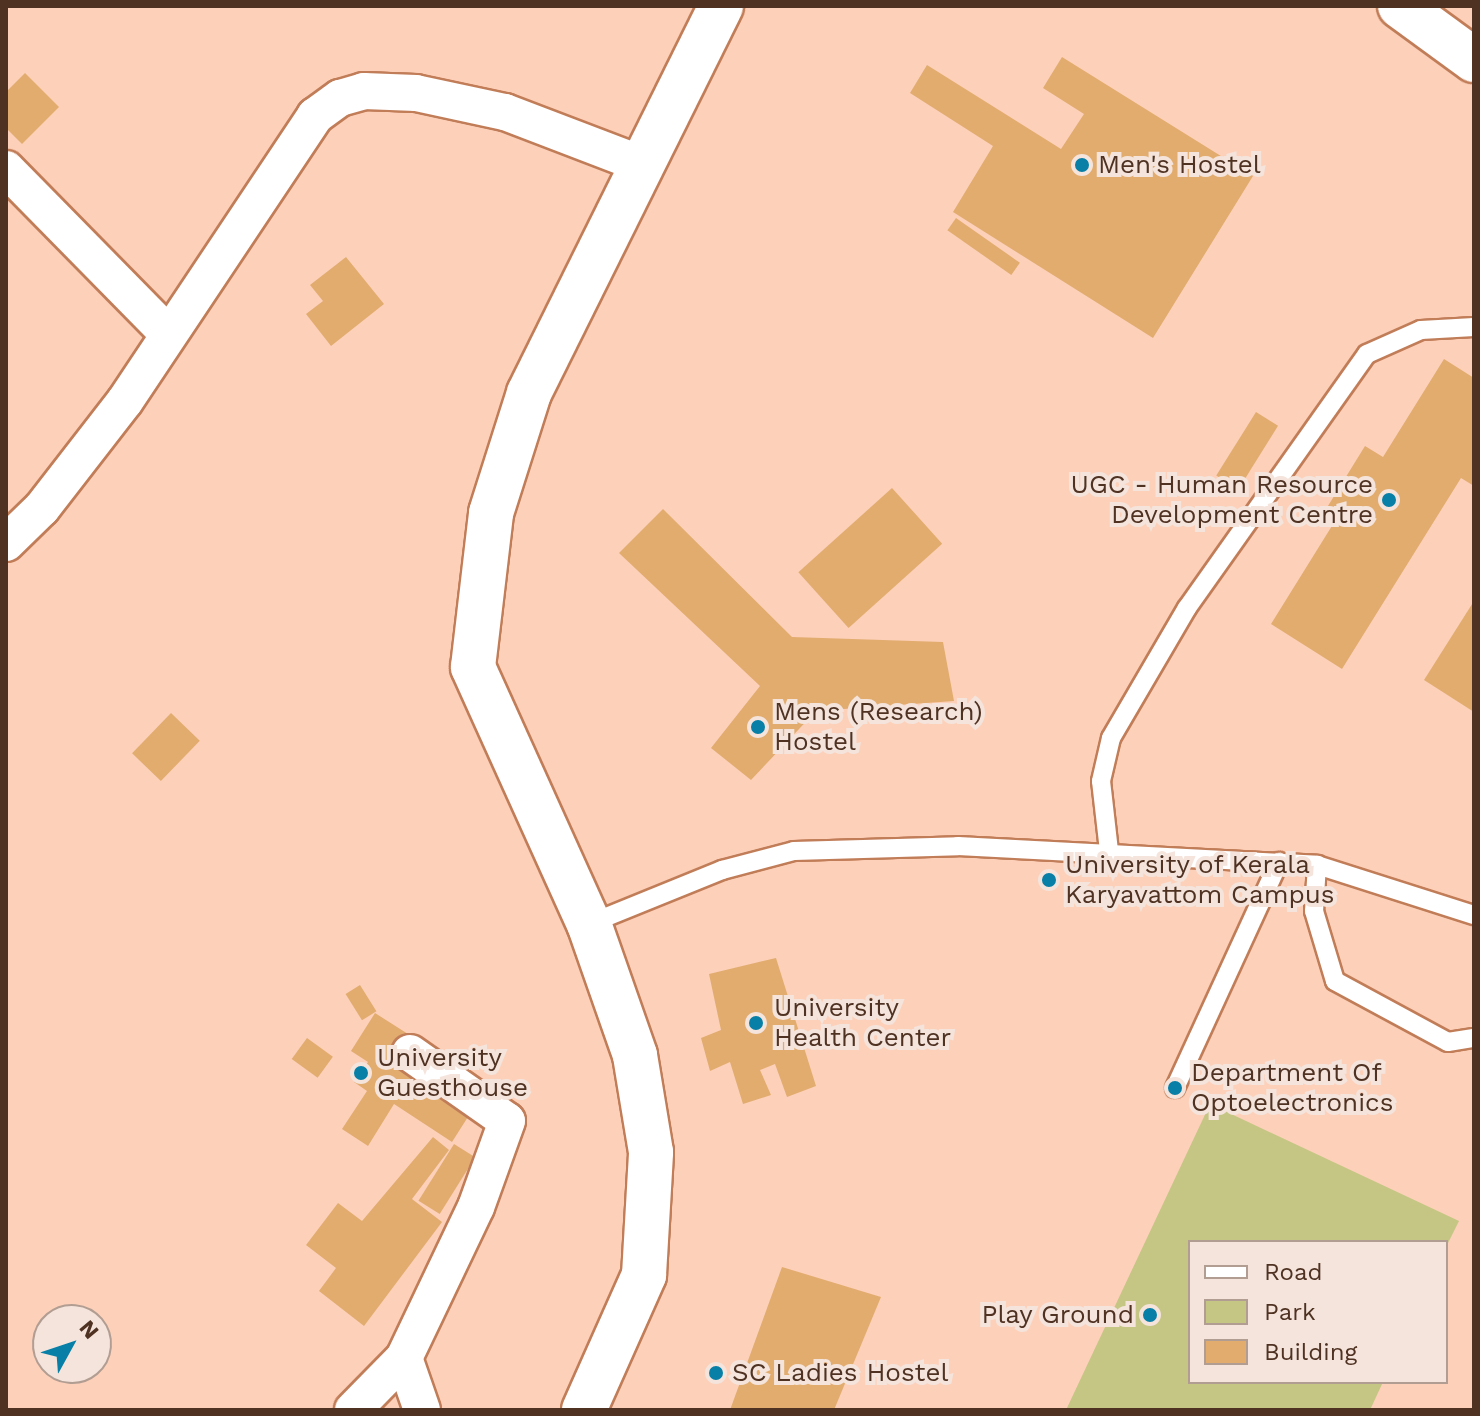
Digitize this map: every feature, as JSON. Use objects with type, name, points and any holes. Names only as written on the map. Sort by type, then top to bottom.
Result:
[{"type":"main road","points":[[584,1410],[644,1275],[651,1152],[635,1055],[589,924],[473,667],[491,513],[529,393],[721,6]]},
{"type":"main road","points":[[1400,6],[1474,60]]},
{"type":"street","points":[[6,543],[42,508],[125,401],[166,332],[315,116],[340,98],[364,91],[416,93],[505,112],[641,164]]},
{"type":"street","points":[[6,169],[166,332]]},
{"type":"street","points":[[353,1410],[404,1358],[476,1207],[507,1121],[410,1053]]},
{"type":"street","points":[[404,1358],[422,1410]]},
{"type":"lane","points":[[1109,851],[1101,781],[1111,738],[1187,608],[1367,354],[1421,330],[1474,327]]},
{"type":"lane","points":[[589,924],[722,870],[794,851],[958,846],[1109,851],[1317,865],[1474,915]]},
{"type":"lane","points":[[1175,1088],[1279,862]]},
{"type":"lane","points":[[1317,865],[1314,911],[1335,981],[1448,1042],[1474,1038]]},
{"type":"green space","name":"Play Ground","points":[[1210,1104],[1459,1221],[1448,1243],[1448,1240],[1188,1240],[1188,1384],[1382,1384],[1370,1410],[1066,1410]]},
{"type":"building","points":[[1062,57],[1253,176],[1153,338],[953,212],[993,146],[910,93],[927,65],[1061,149],[1084,114],[1043,88]]},
{"type":"building","points":[[25,73],[59,107],[22,144],[6,128],[6,92]]},
{"type":"building","points":[[956,218],[1020,263],[1011,275],[947,230]]},
{"type":"building","points":[[346,257],[384,304],[331,346],[306,314],[323,301],[310,285]]},
{"type":"building","name":"UGC - Human Resource Development Centre","points":[[1444,359],[1474,378],[1474,486],[1461,478],[1342,669],[1271,624],[1335,521],[1323,514],[1365,446],[1383,457]]},
{"type":"building","points":[[1256,412],[1278,426],[1238,489],[1216,476]]},
{"type":"building","points":[[892,488],[942,544],[849,628],[798,572]]},
{"type":"building","points":[[663,509],[792,637],[943,642],[954,701],[816,711],[751,780],[711,748],[760,686],[619,553]]},
{"type":"building","points":[[1474,601],[1474,712],[1424,680]]},
{"type":"building","points":[[171,713],[200,741],[161,781],[132,753]]},
{"type":"building","points":[[776,958],[816,1086],[787,1097],[775,1064],[760,1070],[771,1095],[743,1104],[730,1062],[710,1071],[701,1038],[721,1030],[709,974]]},
{"type":"building","points":[[360,985],[376,1011],[362,1020],[346,994]]},
{"type":"building","points":[[375,1013],[408,1034],[393,1057],[473,1109],[452,1142],[394,1104],[368,1146],[342,1129],[367,1091],[354,1082],[368,1062],[351,1051]]},
{"type":"building","points":[[307,1038],[333,1057],[318,1078],[292,1059]]},
{"type":"building","points":[[433,1137],[449,1150],[412,1199],[442,1222],[364,1326],[319,1291],[336,1268],[306,1245],[338,1203],[362,1221]]},
{"type":"building","points":[[454,1144],[475,1157],[440,1214],[418,1201]]},
{"type":"building","name":"SC Ladies Hostel","points":[[782,1267],[881,1297],[834,1410],[730,1410]]},
{"type":"place","name":"Men's Hostel","points":[[1082,165]]},
{"type":"place","name":"UGC - Human Resource Development Centre","points":[[1389,500]]},
{"type":"place","name":"Mens (Research) Hostel","points":[[758,727]]},
{"type":"place","name":"University of Kerala Karyavattom Campus","points":[[1049,880]]},
{"type":"place","name":"University Health Center","points":[[756,1023]]},
{"type":"place","name":"University Guesthouse","points":[[361,1073]]},
{"type":"place","name":"Department Of Optoelectronics","points":[[1175,1088]]},
{"type":"place","name":"Play Ground","points":[[1150,1315]]},
{"type":"place","name":"SC Ladies Hostel","points":[[716,1373]]}]
